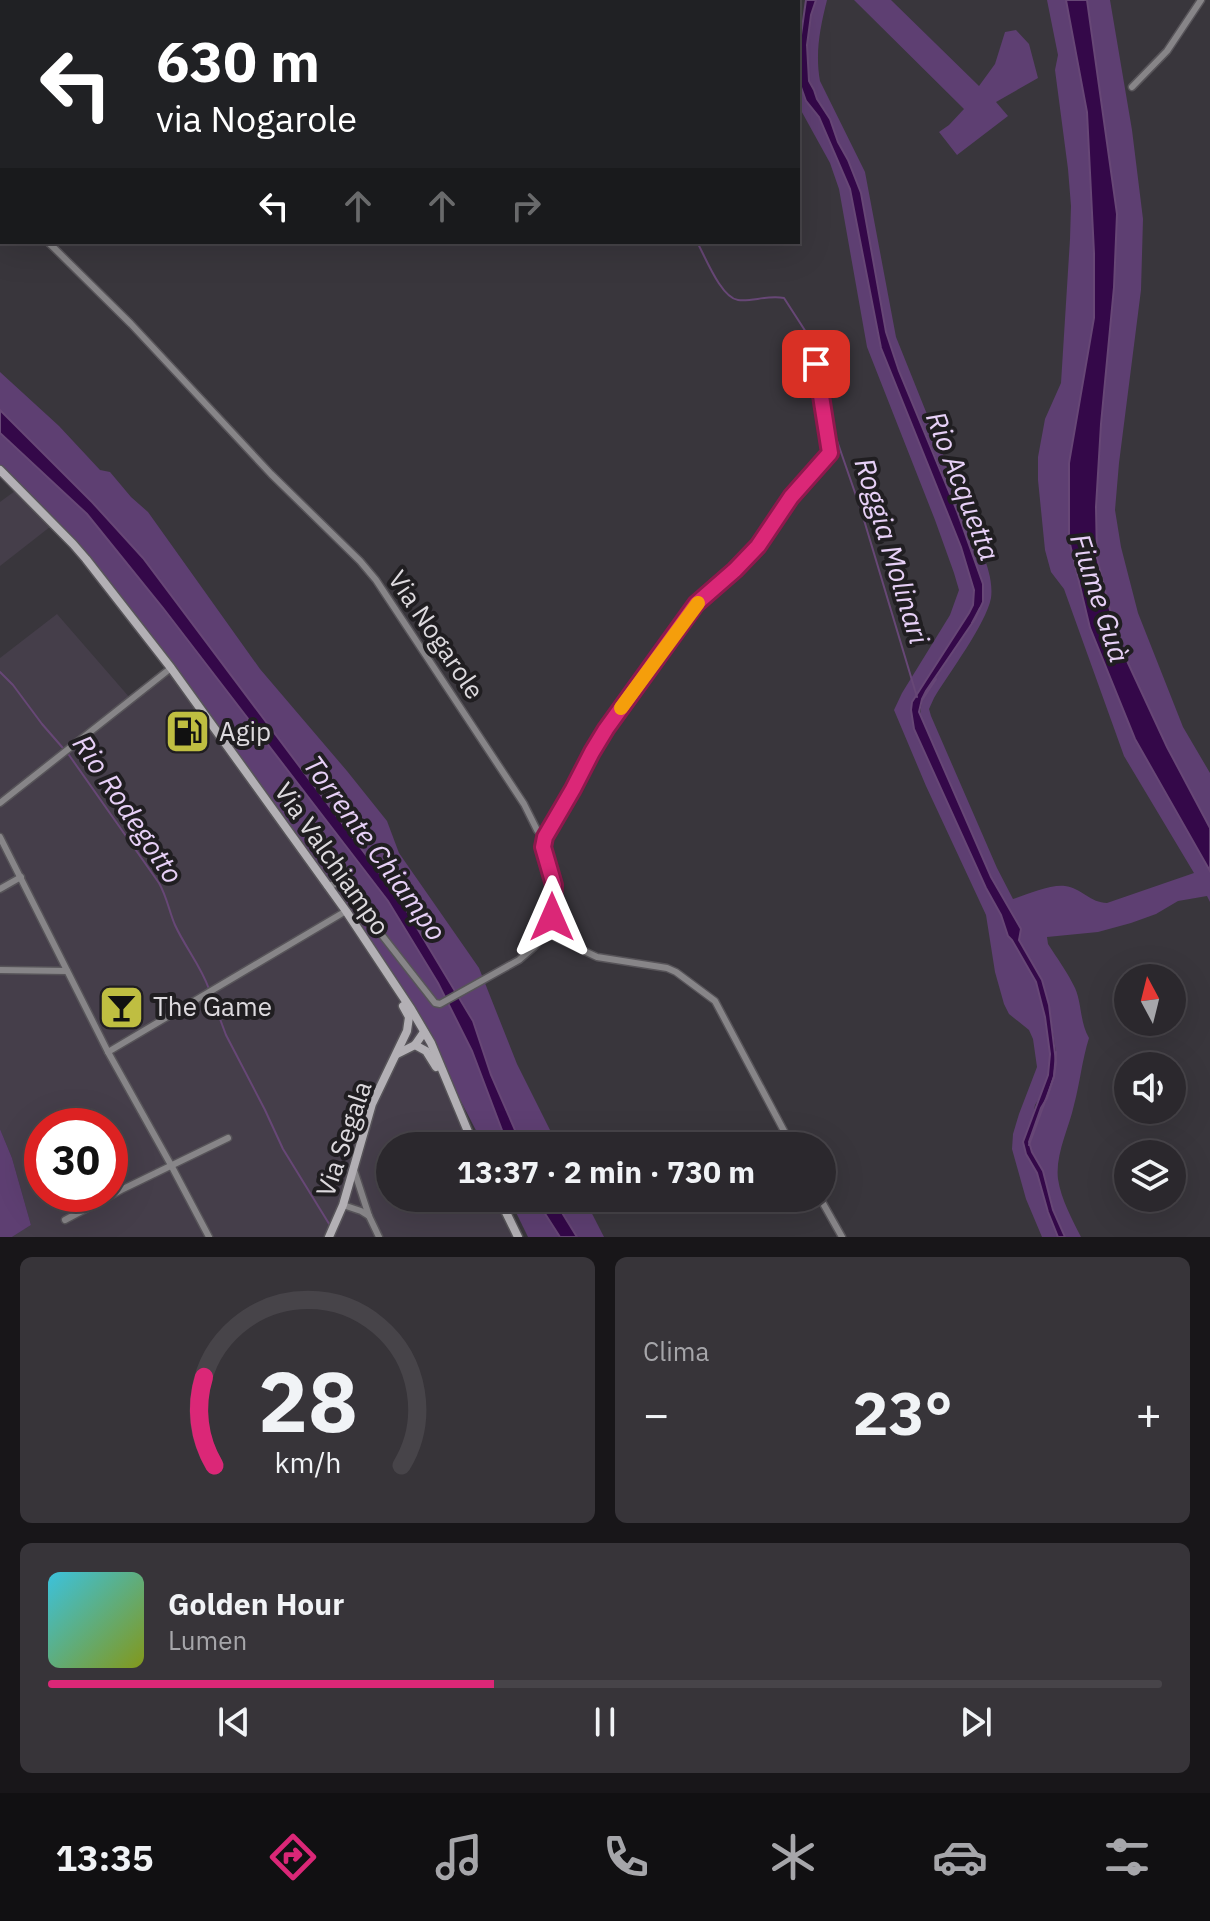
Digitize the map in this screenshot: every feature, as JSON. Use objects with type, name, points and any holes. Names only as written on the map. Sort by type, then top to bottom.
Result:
[{"type":"main road","name":"Via Valchiampo","points":[[0,470],[73,544],[171,668],[346,911],[424,1032],[468,1132]]},
{"type":"main road","points":[[391,980],[409,1017],[405,1036]]},
{"type":"main road","points":[[405,1036],[424,1032]]},
{"type":"main road","points":[[396,1054],[415,1045],[424,1032]]},
{"type":"main road","name":"Via Segala","points":[[329,1237],[343,1205],[372,1104],[405,1036]]},
{"type":"main road","points":[[415,1045],[426,1051],[449,1087]]},
{"type":"main road","points":[[506,1212],[518,1237]]},
{"type":"street","points":[[1132,87],[1167,51],[1201,0]]},
{"type":"street","name":"Via Nogarole","points":[[50,244],[131,324],[271,474],[376,580],[524,804],[537,830],[545,837],[543,847],[554,885],[552,917],[546,933]]},
{"type":"street","points":[[545,837],[606,729],[696,604],[758,546],[791,497],[830,453],[816,364]]},
{"type":"street","points":[[0,803],[171,668]]},
{"type":"street","points":[[0,837],[108,1052],[209,1237]]},
{"type":"street","points":[[0,889],[21,877]]},
{"type":"street","points":[[327,886],[336,884],[345,888],[435,1003],[440,1004],[470,989],[519,960],[546,933],[597,957],[676,972],[715,1001],[785,1132]]},
{"type":"street","points":[[108,1052],[346,911]]},
{"type":"street","points":[[0,970],[67,971]]},
{"type":"street","points":[[65,1220],[228,1138]]},
{"type":"street","points":[[354,1170],[379,1237]]},
{"type":"street","points":[[343,1205],[369,1216]]},
{"type":"street","points":[[828,1212],[842,1237]]},
{"type":"shaded area","points":[[816,0],[827,0],[819,40],[820,81],[865,172],[896,337],[991,581],[988,609],[934,698],[929,709],[931,716],[1013,899],[1046,888],[1065,886],[1107,903],[1194,873],[1124,756],[1064,589],[1051,572],[1045,550],[1038,457],[1045,419],[1061,383],[1071,206],[1055,70],[1058,55],[1047,0],[1066,0],[1087,111],[1094,253],[1094,318],[1069,463],[1069,540],[1090,628],[1135,739],[1210,871],[1210,902],[1207,896],[1178,901],[1156,914],[1131,923],[1098,932],[1047,937],[1048,944],[1075,988],[1089,1038],[1058,1170],[1067,1209],[1081,1237],[1065,1237],[1053,1210],[1043,1171],[1029,1142],[1047,1098],[1056,1053],[1049,1005],[1037,971],[1019,940],[1021,929],[991,877],[920,716],[926,691],[975,619],[978,569],[886,332],[861,193],[809,81],[807,45]]},
{"type":"shaded area","points":[[854,0],[891,0],[979,86],[995,64],[1005,32],[1016,30],[1029,44],[1038,78],[996,102],[1008,116],[957,155],[939,132],[964,109]]},
{"type":"shaded area","points":[[1087,0],[1110,0],[1143,219],[1141,290],[1115,510],[1138,613],[1183,727],[1210,773],[1210,828],[1167,747],[1128,662],[1112,618],[1097,558],[1096,507],[1101,424],[1114,287]]},
{"type":"shaded area","points":[[800,81],[806,101],[819,117],[850,189],[881,348],[961,547],[974,590],[969,613],[911,710],[914,729],[1008,936],[1036,982],[1043,1007],[1050,1054],[1048,1075],[1035,1105],[1026,1154],[1037,1173],[1058,1237],[1042,1237],[1026,1199],[1012,1149],[1019,1114],[1037,1067],[1033,1039],[1029,1030],[1009,1014],[1004,1004],[995,972],[986,915],[894,710],[950,615],[959,590],[867,347],[839,189],[830,163],[800,109]]},
{"type":"shaded area","points":[[0,372],[59,426],[100,470],[110,472],[148,512],[260,669],[387,821],[399,853],[479,968],[517,1064],[551,1132],[516,1132],[491,1075],[473,1020],[402,903],[143,558],[0,410]]},
{"type":"shaded area","points":[[0,433],[87,514],[388,901],[438,983],[472,1051],[503,1132],[477,1132],[416,1014],[117,594],[0,467]]},
{"type":"shaded area","points":[[19,488],[55,523],[0,566],[0,502]]},
{"type":"shaded area","points":[[57,614],[130,698],[169,668],[416,1014],[467,1132],[376,1132],[376,1212],[504,1212],[516,1237],[12,1237],[31,1225],[27,1212],[128,1212],[128,1108],[24,1108],[24,1200],[0,1129],[0,658]]},
{"type":"shaded area","points":[[0,1129],[12,1158],[24,1200],[24,1212],[27,1212],[31,1225],[12,1237],[0,1237]]},
{"type":"shaded area","points":[[516,1212],[544,1212],[560,1237],[528,1237]]},
{"type":"shaded area","points":[[562,1212],[591,1212],[604,1237],[577,1237]]},
{"type":"water","points":[[806,0],[816,0],[807,45],[809,81],[830,119],[861,193],[886,332],[983,584],[983,602],[975,619],[926,691],[919,712],[991,877],[1021,929],[1019,940],[1042,980],[1049,1005],[1056,1062],[1054,1076],[1029,1142],[1043,1171],[1053,1210],[1065,1237],[1058,1237],[1037,1173],[1023,1142],[1048,1075],[1050,1054],[1036,982],[1008,936],[914,729],[911,710],[912,702],[969,613],[974,590],[961,547],[881,348],[850,189],[819,117],[806,101],[801,87],[800,42]]},
{"type":"water","name":"Fiume Guà","points":[[1066,0],[1087,0],[1117,214],[1096,507],[1097,558],[1112,618],[1128,663],[1167,747],[1210,828],[1210,871],[1135,739],[1090,628],[1069,540],[1069,463],[1094,318],[1094,253],[1087,112]]},
{"type":"water","points":[[0,410],[143,558],[402,903],[473,1021],[491,1075],[516,1132],[503,1132],[472,1051],[438,983],[388,901],[87,514],[0,433]]},
{"type":"water","points":[[544,1212],[562,1212],[577,1237],[560,1237]]},
{"type":"waterway","name":"Roggia Molinari","points":[[698,244],[720,284],[732,298],[784,298],[815,346],[834,432],[861,510],[917,697]]},
{"type":"waterway","name":"Rio Acquetta","points":[[972,623],[980,608]]},
{"type":"waterway","name":"Rio Rodegotto","points":[[0,672],[69,755],[159,883],[175,925],[209,989]]},
{"type":"waterway","name":"Rio Acquetta","points":[[922,700],[936,679]]},
{"type":"waterway","name":"Rio Rodegotto","points":[[211,995],[226,1035],[283,1149],[331,1227]]},
{"type":"waterway","name":"Rio Acquetta","points":[[1029,1145],[1054,1077],[1056,1052]]},
{"type":"slow traffic","points":[[621,708],[698,603]]},
{"type":"place","name":"Agip","points":[[188,732]]},
{"type":"place","name":"The Game","points":[[122,1007]]},
{"type":"route","points":[[552,917],[554,885],[543,847],[545,837],[592,752],[696,604],[758,546],[791,497],[830,453],[816,364]]},
{"type":"water label","name":"Torrente Chiampo","points":[[375,848]]}]
